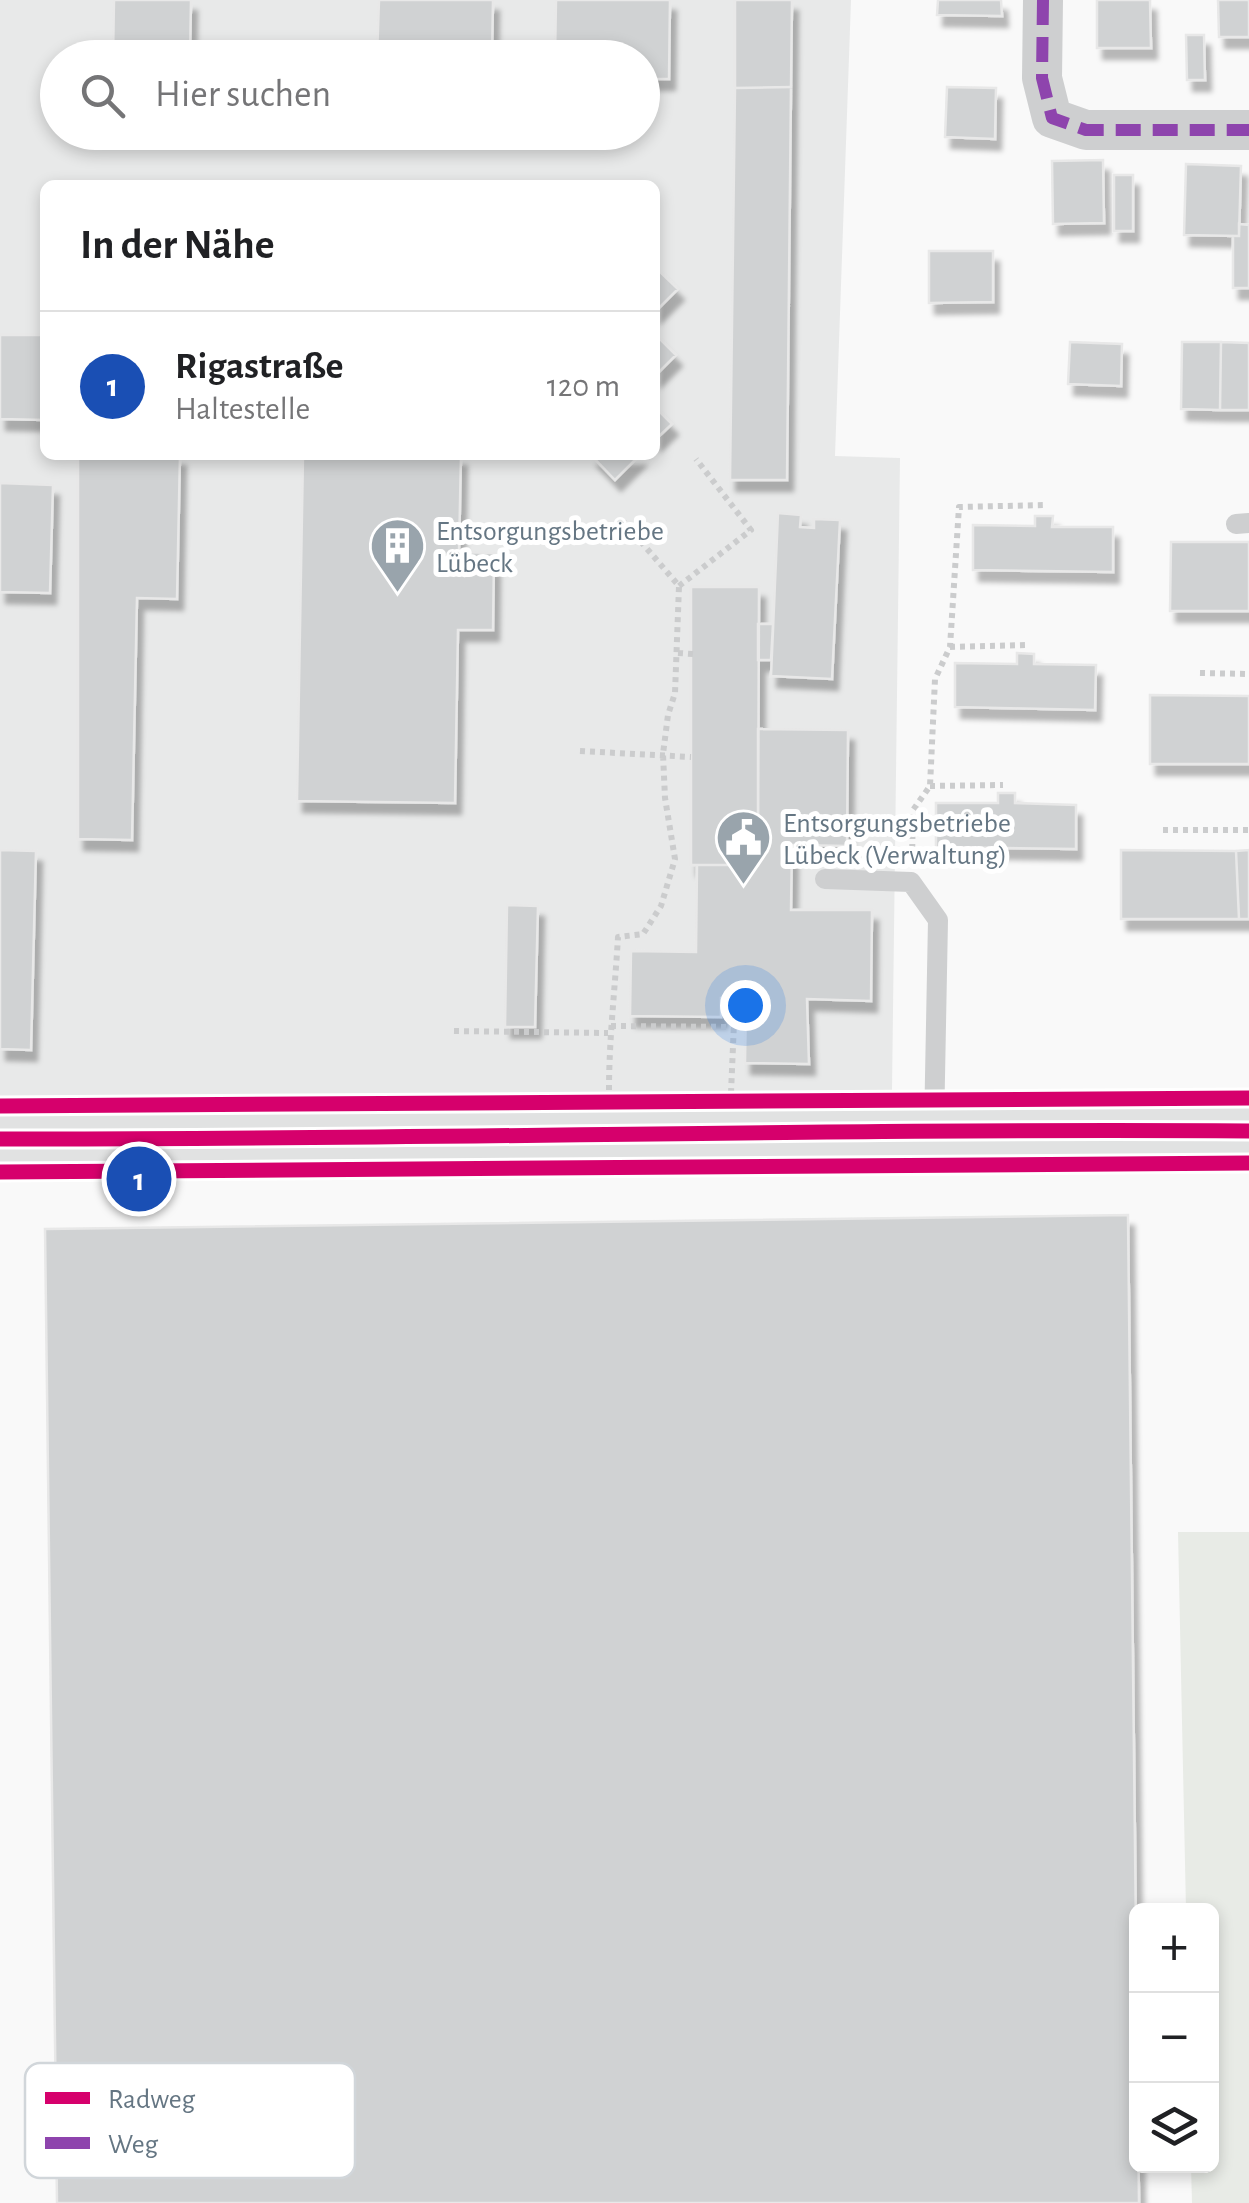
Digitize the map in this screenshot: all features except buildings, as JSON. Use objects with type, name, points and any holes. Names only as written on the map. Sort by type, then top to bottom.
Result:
[{"type":"street","points":[[1043,0],[1042,78],[1052,118],[1086,130],[1249,130]]},
{"type":"street","points":[[0,1139],[580,1136],[934,1129],[1249,1131]]},
{"type":"lane","points":[[825,879],[911,882],[938,920],[934,1129]]},
{"type":"path","points":[[680,586],[751,530],[696,459]]},
{"type":"path","points":[[911,882],[913,810],[930,786],[935,679],[950,647],[958,507],[1046,505]]},
{"type":"path","points":[[624,522],[680,586],[675,693],[663,754],[674,860],[661,906],[643,934],[618,937],[602,1102],[627,1102]]},
{"type":"path","points":[[950,647],[1028,646]]},
{"type":"path","points":[[678,652],[692,654]]},
{"type":"path","points":[[1200,673],[1249,674]]},
{"type":"path","points":[[580,751],[691,757]]},
{"type":"path","points":[[930,786],[1003,785]]},
{"type":"path","points":[[1163,830],[1249,830]]},
{"type":"path","points":[[731,1100],[735,999]]},
{"type":"path","points":[[454,1031],[734,1027]]},
{"type":"path","points":[[714,1100],[749,1100]]},
{"type":"shaded area","points":[[0,0],[851,0],[835,456],[900,458],[892,1090],[0,1098]]},
{"type":"shaded area","points":[[1178,1532],[1249,1532],[1249,2203],[1192,2203],[1191,2173],[1219,2173],[1219,1903],[1186,1903]]},
{"type":"marked path","points":[[1043,0],[1042,78],[1052,118],[1086,130],[1249,130]]},
{"type":"cycle path","points":[[0,1106],[1249,1098]]},
{"type":"cycle path","points":[[0,1139],[1249,1131]]},
{"type":"cycle path","points":[[0,1172],[1249,1163]]},
{"type":"place","name":"Entsorgungsbetriebe Lübeck","points":[[397,595]]},
{"type":"place","name":"Entsorgungsbetriebe Lübeck (Verwaltung)","points":[[744,887]]},
{"type":"place","name":"Rigastraße","points":[[139,1179]]}]
